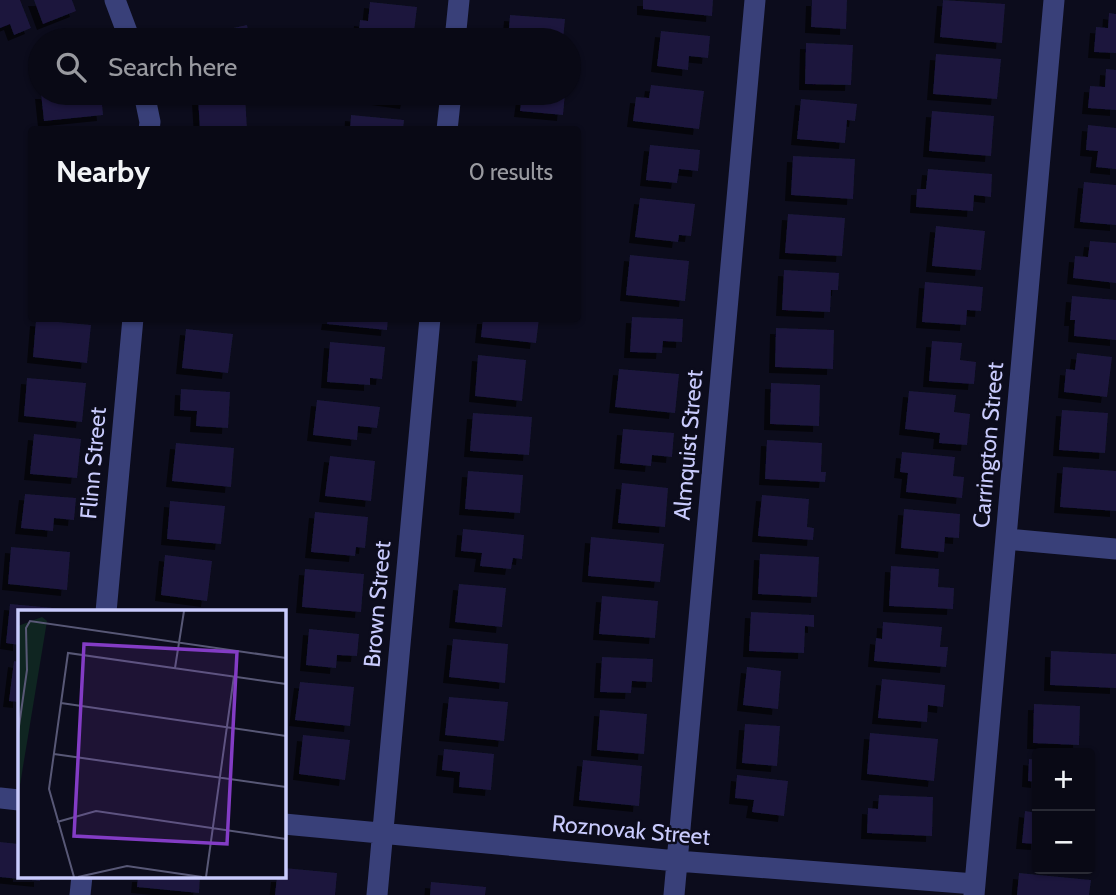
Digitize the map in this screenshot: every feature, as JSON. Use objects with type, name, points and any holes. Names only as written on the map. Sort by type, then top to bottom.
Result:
[{"type":"street","points":[[115,0],[126,28]]},
{"type":"street","points":[[456,28],[459,0]]},
{"type":"street","name":"Almquist Street","points":[[674,895],[755,0]]},
{"type":"street","name":"Carrington Street","points":[[974,889],[1054,0]]},
{"type":"street","points":[[146,105],[148,126]]},
{"type":"street","points":[[447,126],[449,105]]},
{"type":"street","name":"Flinn Street","points":[[106,610],[133,322]]},
{"type":"street","name":"Brown Street","points":[[377,895],[430,322]]},
{"type":"street","points":[[1006,539],[1116,549]]},
{"type":"street","points":[[0,798],[18,800]]},
{"type":"street","name":"Roznovak Street","points":[[285,824],[974,889]]},
{"type":"building","points":[[0,0],[20,0],[31,28],[14,35],[10,24],[0,28]]},
{"type":"building","points":[[34,0],[72,0],[76,11],[43,24]]},
{"type":"building","points":[[643,0],[713,0],[712,16],[643,9]]},
{"type":"building","points":[[812,0],[847,0],[846,29],[811,27]]},
{"type":"building","points":[[943,0],[1005,4],[1002,43],[940,37]]},
{"type":"building","points":[[370,2],[417,7],[414,28],[359,28],[360,20],[368,21]]},
{"type":"building","points":[[1109,13],[1116,14],[1116,53],[1094,52],[1096,27],[1108,28]]},
{"type":"building","points":[[510,15],[565,19],[564,28],[509,28]]},
{"type":"building","points":[[661,31],[710,36],[708,58],[689,56],[688,70],[657,66]]},
{"type":"building","points":[[806,43],[853,45],[851,85],[805,84]]},
{"type":"building","points":[[936,54],[1001,59],[997,99],[933,94]]},
{"type":"building","points":[[1106,69],[1116,70],[1116,110],[1088,108],[1090,86],[1105,87]]},
{"type":"building","points":[[651,85],[704,91],[699,129],[633,121],[636,97],[649,98]]},
{"type":"building","points":[[801,99],[857,104],[855,121],[847,120],[845,143],[797,139]]},
{"type":"building","points":[[42,105],[102,105],[103,115],[44,121]]},
{"type":"building","points":[[198,105],[246,105],[247,126],[200,126]]},
{"type":"building","points":[[521,105],[564,105],[563,115],[520,111]]},
{"type":"building","points":[[932,111],[994,116],[991,156],[929,151]]},
{"type":"building","points":[[351,115],[404,120],[403,126],[350,126]]},
{"type":"building","points":[[1088,125],[1116,128],[1116,169],[1096,167],[1098,151],[1086,150]]},
{"type":"building","points":[[650,145],[700,150],[698,171],[679,169],[677,183],[646,180]]},
{"type":"building","points":[[793,156],[855,159],[853,199],[791,195]]},
{"type":"building","points":[[928,169],[992,174],[991,197],[974,195],[973,211],[916,207],[917,189],[926,189]]},
{"type":"building","points":[[1084,182],[1116,185],[1116,225],[1080,222]]},
{"type":"building","points":[[640,198],[695,204],[691,236],[679,235],[678,242],[635,237]]},
{"type":"building","points":[[788,214],[845,218],[842,256],[785,253]]},
{"type":"building","points":[[936,226],[985,231],[981,270],[932,266]]},
{"type":"building","points":[[1090,241],[1116,243],[1116,283],[1073,278],[1075,256],[1088,257]]},
{"type":"building","points":[[630,255],[689,261],[685,301],[626,295]]},
{"type":"building","points":[[784,270],[839,273],[838,290],[831,290],[830,312],[782,310]]},
{"type":"building","points":[[925,282],[983,287],[981,311],[967,310],[966,325],[922,322]]},
{"type":"building","points":[[1072,296],[1116,300],[1116,340],[1074,336],[1075,320],[1070,320]]},
{"type":"building","points":[[632,317],[683,319],[682,342],[663,341],[662,353],[630,352]]},
{"type":"building","points":[[36,322],[91,325],[87,363],[33,357]]},
{"type":"building","points":[[327,322],[388,322],[387,330]]},
{"type":"building","points":[[483,322],[539,322],[536,343],[481,337]]},
{"type":"building","points":[[776,328],[834,330],[833,369],[775,367]]},
{"type":"building","points":[[186,329],[233,334],[228,373],[182,368]]},
{"type":"building","points":[[932,341],[962,343],[960,360],[976,362],[974,384],[929,381]]},
{"type":"building","points":[[330,342],[385,347],[382,379],[370,378],[370,385],[327,382]]},
{"type":"building","points":[[1077,353],[1112,357],[1107,397],[1064,392],[1066,369],[1075,370]]},
{"type":"building","points":[[478,355],[526,360],[522,401],[475,396]]},
{"type":"building","points":[[619,369],[679,374],[675,413],[615,407]]},
{"type":"building","points":[[27,378],[86,383],[82,422],[24,416]]},
{"type":"building","points":[[771,383],[820,385],[819,426],[770,424]]},
{"type":"building","points":[[181,389],[230,392],[228,428],[196,426],[197,411],[180,410]]},
{"type":"building","points":[[909,391],[956,395],[954,412],[970,414],[967,445],[939,443],[940,433],[905,429]]},
{"type":"building","points":[[317,400],[380,407],[377,428],[358,426],[357,440],[313,435]]},
{"type":"building","points":[[1062,410],[1108,413],[1105,453],[1059,450]]},
{"type":"building","points":[[473,413],[532,417],[529,455],[470,451]]},
{"type":"building","points":[[623,429],[674,433],[672,457],[652,455],[651,466],[620,463]]},
{"type":"building","points":[[34,434],[81,439],[77,478],[30,474]]},
{"type":"building","points":[[767,440],[822,443],[821,472],[826,472],[825,482],[765,479]]},
{"type":"building","points":[[176,443],[234,448],[231,487],[172,481]]},
{"type":"building","points":[[902,452],[955,457],[953,476],[964,477],[962,498],[906,492],[908,473],[900,472]]},
{"type":"building","points":[[330,456],[375,461],[371,501],[325,496]]},
{"type":"building","points":[[1063,467],[1116,471],[1116,511],[1060,507]]},
{"type":"building","points":[[468,471],[523,475],[520,513],[465,509]]},
{"type":"building","points":[[622,483],[668,488],[665,527],[618,523]]},
{"type":"building","points":[[25,494],[76,498],[74,520],[54,518],[53,531],[21,528]]},
{"type":"building","points":[[762,495],[809,499],[807,527],[814,528],[813,540],[758,536]]},
{"type":"building","points":[[170,501],[225,506],[221,544],[167,539]]},
{"type":"building","points":[[904,509],[960,514],[959,538],[945,537],[944,552],[901,548]]},
{"type":"building","points":[[315,512],[368,517],[365,548],[356,547],[355,556],[311,552]]},
{"type":"building","points":[[463,529],[524,535],[522,559],[513,558],[511,569],[480,566],[482,553],[461,551]]},
{"type":"building","points":[[591,537],[664,544],[660,582],[588,576]]},
{"type":"building","points":[[11,547],[70,552],[67,590],[8,584]]},
{"type":"building","points":[[760,554],[819,557],[817,597],[758,594]]},
{"type":"building","points":[[165,555],[212,561],[207,601],[161,595]]},
{"type":"building","points":[[891,566],[939,569],[938,587],[954,588],[953,609],[889,606]]},
{"type":"building","points":[[305,569],[364,574],[361,612],[302,607]]},
{"type":"building","points":[[459,584],[506,588],[502,627],[455,622]]},
{"type":"building","points":[[602,596],[658,601],[655,638],[599,634]]},
{"type":"building","points":[[10,604],[65,609],[18,610],[18,645],[6,643]]},
{"type":"building","points":[[751,612],[814,615],[814,627],[805,626],[804,653],[749,651]]},
{"type":"building","points":[[883,622],[942,627],[940,647],[948,647],[946,667],[874,661],[876,638],[882,639]]},
{"type":"building","points":[[309,629],[359,634],[357,656],[337,655],[336,668],[306,665]]},
{"type":"building","points":[[453,639],[508,644],[505,683],[449,677]]},
{"type":"building","points":[[1051,651],[1116,654],[1116,688],[1050,685]]},
{"type":"building","points":[[602,657],[653,659],[652,682],[632,681],[631,693],[600,692]]},
{"type":"building","points":[[14,661],[18,662],[18,702],[9,701]]},
{"type":"building","points":[[747,667],[781,671],[778,709],[743,705]]},
{"type":"building","points":[[882,679],[945,685],[943,707],[928,705],[927,722],[878,718]]},
{"type":"building","points":[[300,682],[354,687],[350,726],[295,720]]},
{"type":"building","points":[[449,697],[508,702],[504,741],[445,735]]},
{"type":"building","points":[[1034,704],[1080,706],[1079,745],[1033,743]]},
{"type":"building","points":[[600,710],[647,714],[644,754],[597,750]]},
{"type":"building","points":[[745,724],[780,726],[777,766],[742,763]]},
{"type":"building","points":[[870,733],[938,739],[934,781],[867,774]]},
{"type":"building","points":[[303,735],[350,740],[345,780],[299,774]]},
{"type":"building","points":[[444,749],[494,754],[491,790],[459,787],[460,772],[442,770]]},
{"type":"building","points":[[1029,759],[1032,759],[1032,781],[1028,781]]},
{"type":"building","points":[[583,760],[642,766],[639,806],[579,800]]},
{"type":"building","points":[[737,775],[788,781],[784,816],[752,812],[754,800],[735,798]]},
{"type":"building","points":[[879,795],[933,797],[932,836],[867,833],[868,808],[878,809]]},
{"type":"building","points":[[1025,811],[1032,812],[1032,844],[1022,843]]},
{"type":"building","points":[[0,842],[18,844],[18,878],[40,878],[40,881],[0,877]]},
{"type":"building","points":[[285,868],[337,873],[335,895],[275,895],[277,878],[285,878]]},
{"type":"building","points":[[1019,873],[1091,880],[1089,895],[1017,895]]},
{"type":"building","points":[[138,878],[200,878],[199,893],[137,887]]},
{"type":"building","points":[[431,882],[486,887],[485,895],[430,895]]}]
